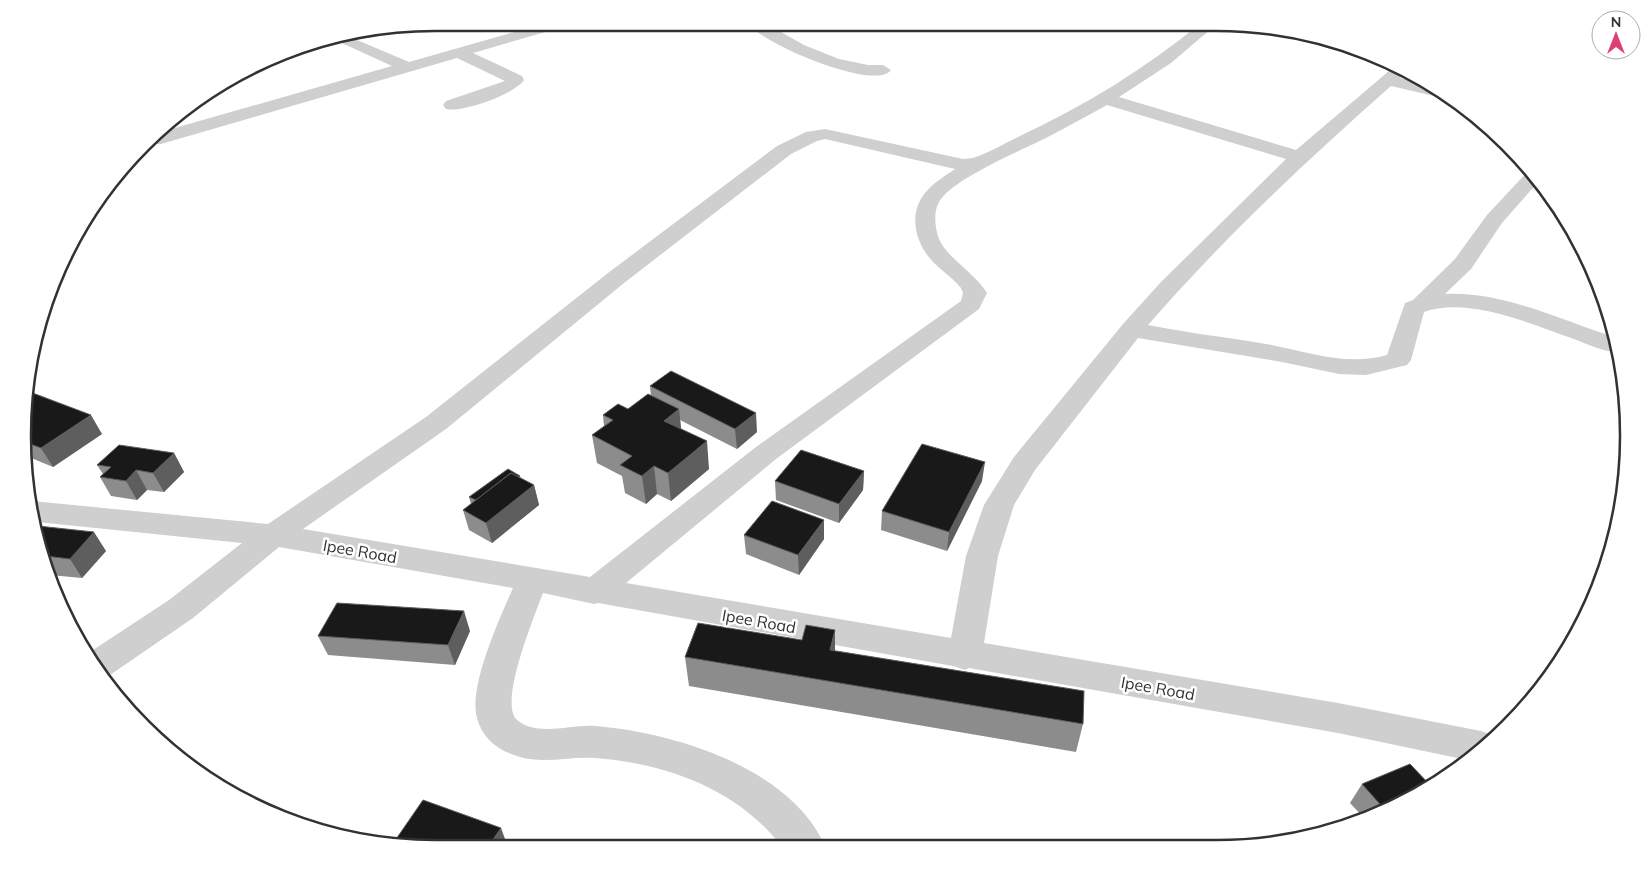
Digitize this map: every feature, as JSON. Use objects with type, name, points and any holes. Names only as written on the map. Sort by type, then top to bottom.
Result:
[{"type":"street","points":[[164,137],[405,66],[533,31]]},
{"type":"street","points":[[766,31],[776,38],[838,64],[866,70],[883,70]]},
{"type":"street","points":[[594,592],[766,453],[970,304],[975,293],[969,281],[935,251],[926,230],[927,205],[934,196],[973,165],[1054,128],[1150,71],[1201,31]]},
{"type":"street","points":[[347,41],[405,66]]},
{"type":"street","points":[[452,105],[511,85],[516,80],[459,52]]},
{"type":"street","points":[[965,656],[982,556],[999,505],[1024,464],[1132,329],[1169,287],[1299,157],[1396,75]]},
{"type":"street","points":[[1103,98],[1299,157]]},
{"type":"street","points":[[101,663],[181,609],[273,536],[436,423],[609,284],[784,150],[812,136],[834,135],[973,165]]},
{"type":"street","points":[[1132,329],[1187,341],[1283,354],[1352,369],[1377,367],[1398,360],[1413,308],[1424,302],[1464,264],[1494,219],[1529,180]]},
{"type":"street","points":[[1424,302],[1458,300],[1518,312],[1609,343]]},
{"type":"street","name":"Ipee Road","points":[[39,511],[273,536],[965,656],[1338,718],[1474,746]]},
{"type":"street","points":[[532,580],[499,667],[494,716],[502,731],[520,741],[552,746],[593,742],[626,747],[676,758],[724,775],[765,802],[796,832],[801,840]]},
{"type":"building","points":[[671,371],[756,413],[735,429],[650,386]]},
{"type":"building","points":[[34,393],[91,415],[41,448],[31,444]]},
{"type":"building","points":[[648,394],[679,409],[664,421],[707,441],[668,473],[654,466],[642,476],[620,465],[632,456],[592,435],[613,420],[603,415],[618,404],[628,409]]},
{"type":"building","points":[[922,444],[985,462],[949,532],[882,511]]},
{"type":"building","points":[[119,445],[174,453],[153,473],[136,470],[126,481],[100,477],[111,467],[97,465]]},
{"type":"building","points":[[801,450],[864,471],[839,504],[775,481]]},
{"type":"building","points":[[508,469],[520,476],[518,477],[511,473],[476,500],[469,497]]},
{"type":"building","points":[[511,473],[534,485],[486,523],[463,510]]},
{"type":"building","points":[[772,501],[824,520],[798,555],[744,535]]},
{"type":"building","points":[[42,526],[94,532],[70,559],[50,557]]},
{"type":"building","points":[[337,603],[464,611],[448,645],[318,636]]},
{"type":"building","points":[[698,623],[802,640],[806,625],[835,630],[830,650],[1084,691],[1083,724],[685,657]]},
{"type":"building","points":[[1410,764],[1426,781],[1380,804],[1362,784]]},
{"type":"building","points":[[423,800],[501,828],[493,840],[397,838]]}]
